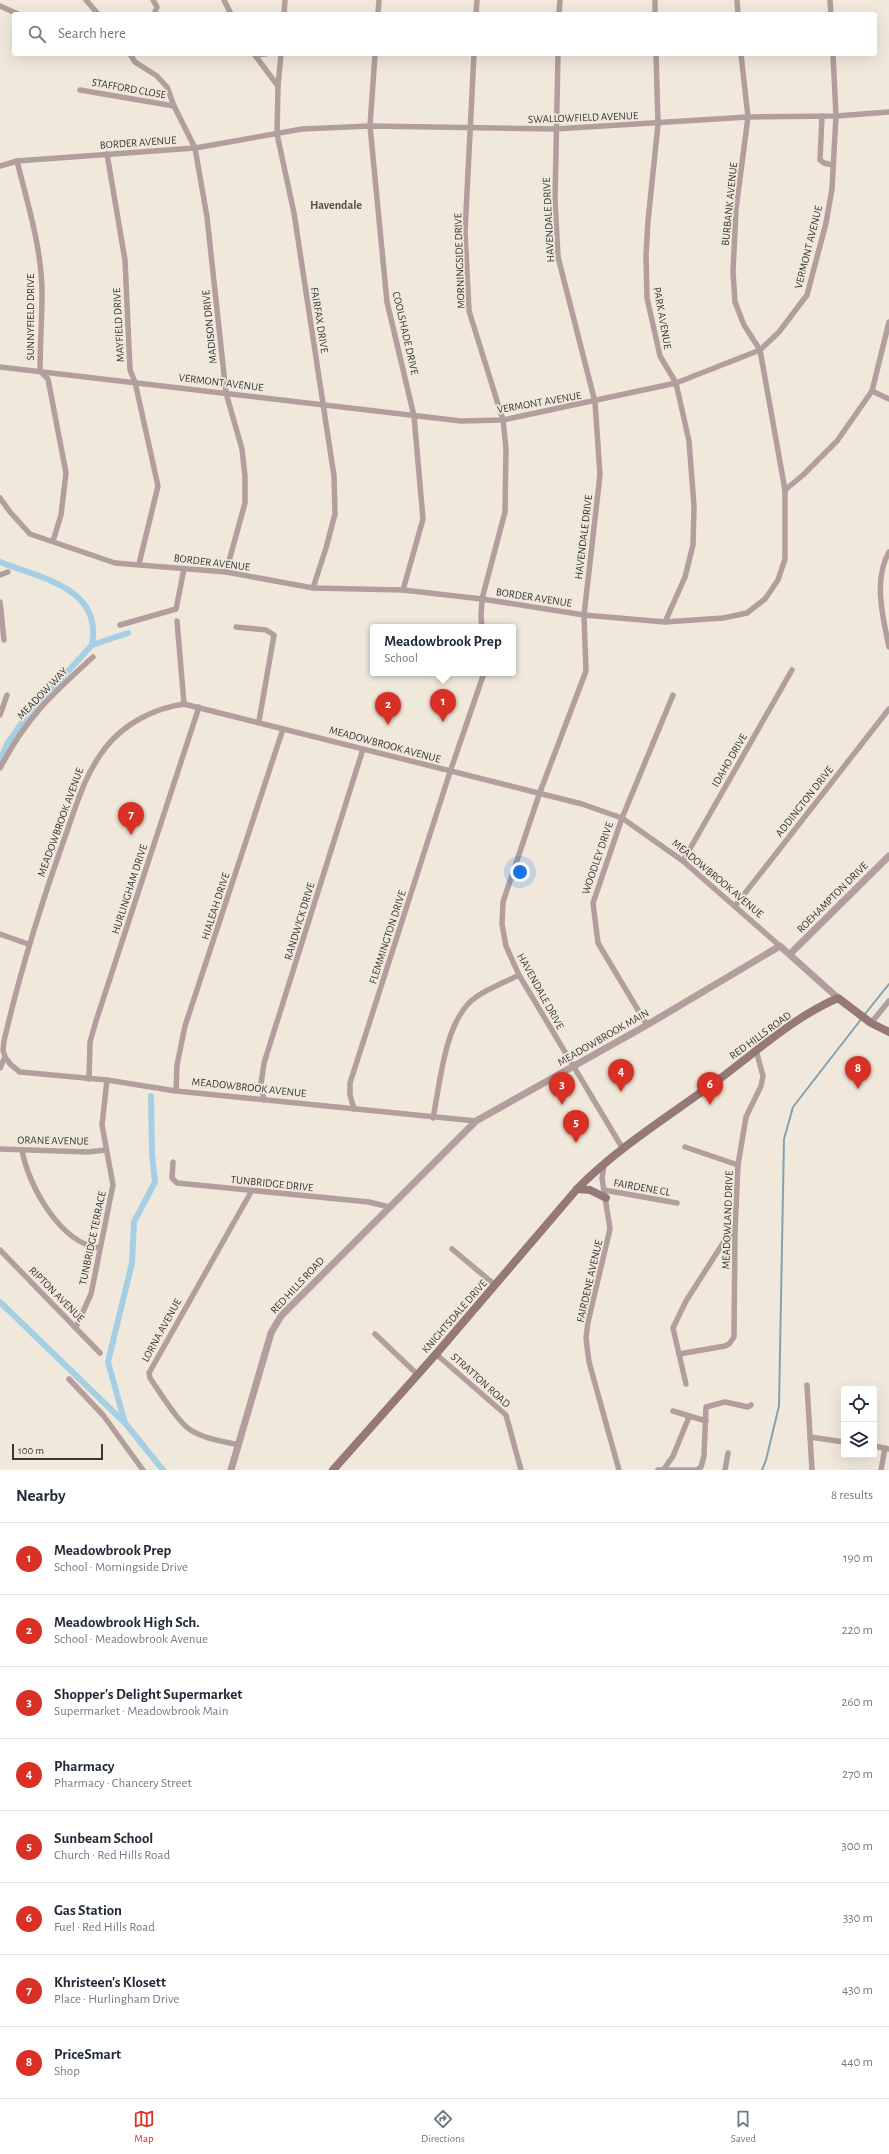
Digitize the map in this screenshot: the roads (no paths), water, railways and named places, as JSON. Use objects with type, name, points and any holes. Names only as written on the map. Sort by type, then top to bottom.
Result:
[{"type":"main road","points":[[838,998],[871,1022],[889,1032]]},
{"type":"main road","name":"RED HILLS ROAD","points":[[591,1175],[623,1149],[756,1050],[820,1006],[838,998]]},
{"type":"main road","name":"KNIGHTSDALE DRIVE","points":[[333,1470],[418,1375],[577,1189],[591,1175]]},
{"type":"main road","points":[[577,1189],[590,1190],[605,1194]]},
{"type":"street","points":[[86,0],[96,12]]},
{"type":"street","points":[[153,0],[157,7],[155,12]]},
{"type":"street","points":[[224,0],[230,12]]},
{"type":"street","points":[[284,12],[286,0]]},
{"type":"street","points":[[378,12],[379,0]]},
{"type":"street","points":[[476,12],[477,0]]},
{"type":"street","points":[[559,12],[560,0]]},
{"type":"street","points":[[655,0],[656,12]]},
{"type":"street","points":[[737,0],[738,12]]},
{"type":"street","points":[[830,0],[831,12]]},
{"type":"street","points":[[0,6],[14,12]]},
{"type":"street","name":"MADISON DRIVE","points":[[131,56],[135,62],[163,82],[167,87],[174,106],[195,148],[207,217],[226,393],[242,449],[245,503],[226,572]]},
{"type":"street","points":[[256,56],[278,86]]},
{"type":"street","name":"FAIRFAX DRIVE","points":[[281,56],[278,86],[277,134],[294,213],[334,476],[335,514],[313,588]]},
{"type":"street","name":"COOLSHADE DRIVE","points":[[375,56],[370,126],[387,302],[414,416],[423,519],[403,590]]},
{"type":"street","name":"MORNINGSIDE DRIVE","points":[[474,56],[465,232],[469,311],[503,420],[506,448],[505,512],[482,599],[482,624]]},
{"type":"street","name":"HAVENDALE DRIVE","points":[[558,56],[555,129],[558,257],[595,402],[600,474],[584,615],[586,671],[540,792],[502,902],[502,924],[506,946],[519,975],[623,1149]]},
{"type":"street","name":"PARK AVENUE","points":[[656,56],[658,124],[648,221],[648,298],[660,356],[676,383],[689,441],[694,506],[693,545],[685,577],[665,622]]},
{"type":"street","name":"BURBANK AVENUE","points":[[740,56],[748,116],[736,209],[733,272],[735,302],[737,311],[760,350]]},
{"type":"street","name":"VERMONT AVENUE","points":[[0,367],[461,421],[503,420],[595,402],[676,383],[760,350],[793,316],[807,295],[826,223],[832,189],[836,116],[833,56]]},
{"type":"street","name":"STAFFORD CLOSE","points":[[80,90],[174,106]]},
{"type":"street","name":"SWALLOWFIELD AVENUE","points":[[277,134],[302,129],[370,126],[471,129],[555,129],[658,124],[748,116],[836,116],[889,112]]},
{"type":"street","points":[[822,116],[820,160],[824,164],[833,165]]},
{"type":"street","name":"BORDER AVENUE","points":[[0,166],[17,161],[195,148],[277,134]]},
{"type":"street","name":"MAYFIELD DRIVE","points":[[107,154],[125,260],[130,370],[135,382],[158,486],[139,564]]},
{"type":"street","name":"SUNNYFIELD DRIVE","points":[[17,161],[35,233],[40,267],[42,294],[40,371],[48,380],[66,473],[61,515],[53,541]]},
{"type":"street","points":[[784,490],[803,475],[837,441],[872,391],[889,322]]},
{"type":"street","name":"BORDER AVENUE","points":[[0,498],[10,512],[30,534],[115,563],[226,572],[313,588],[403,590],[482,599],[584,615],[665,622],[735,616],[747,613],[765,600],[778,580],[785,559],[784,490],[760,350]]},
{"type":"street","points":[[872,391],[889,399]]},
{"type":"street","points":[[889,552],[881,580],[882,613],[889,647]]},
{"type":"street","points":[[120,625],[176,609],[184,569]]},
{"type":"street","points":[[0,575],[8,572]]},
{"type":"street","points":[[0,602],[4,640]]},
{"type":"street","points":[[177,621],[184,704]]},
{"type":"street","points":[[236,627],[266,630],[274,635],[259,721]]},
{"type":"street","name":"MEADOW WAY","points":[[0,768],[20,732],[31,717],[50,696],[92,657]]},
{"type":"street","name":"IDAHO DRIVE","points":[[683,861],[792,670]]},
{"type":"street","points":[[450,772],[483,676]]},
{"type":"street","points":[[0,715],[7,695]]},
{"type":"street","name":"WOODLEY DRIVE","points":[[647,1025],[598,943],[594,922],[593,903],[622,818],[673,695]]},
{"type":"street","name":"MEADOWBROOK AVENUE","points":[[476,1121],[433,1118],[176,1091],[107,1080],[89,1080],[20,1072],[11,1066],[3,1050],[4,1041],[28,944],[89,772],[107,746],[125,728],[167,706],[184,704],[259,721],[283,729],[450,772],[540,792],[622,818],[683,861],[780,946],[791,953],[838,998]]},
{"type":"street","name":"HURLINGHAM DRIVE","points":[[89,1080],[90,1042],[96,1021],[199,707]]},
{"type":"street","name":"ADDINGTON DRIVE","points":[[735,906],[889,709]]},
{"type":"street","name":"HIALEAH DRIVE","points":[[176,1091],[177,1065],[185,1026],[283,729]]},
{"type":"street","name":"RANDWICK DRIVE","points":[[264,1100],[262,1084],[264,1063],[363,749]]},
{"type":"street","name":"FLEMMINGTON DRIVE","points":[[354,1109],[350,1095],[350,1083],[450,772]]},
{"type":"street","name":"ROEHAMPTON DRIVE","points":[[791,953],[889,856]]},
{"type":"street","points":[[0,934],[28,944]]},
{"type":"street","name":"MEADOWBROOK MAIN","points":[[427,1172],[476,1121],[647,1025],[780,946]]},
{"type":"street","points":[[433,1118],[448,1046],[462,1013],[469,1003],[519,975]]},
{"type":"street","points":[[871,1022],[889,1001]]},
{"type":"street","name":"MEADOWLAND DRIVE","points":[[679,1354],[724,1346],[729,1344],[734,1337],[735,1231],[738,1165],[746,1117],[761,1086],[763,1076],[756,1050]]},
{"type":"street","points":[[0,1068],[6,1058]]},
{"type":"street","name":"TUNBRIDGE TERRACE","points":[[76,1327],[91,1294],[99,1248],[113,1185],[102,1125],[107,1080]]},
{"type":"street","points":[[685,1147],[738,1165]]},
{"type":"street","name":"ORANE AVENUE","points":[[0,1149],[88,1152],[106,1150]]},
{"type":"street","points":[[22,1150],[24,1164],[31,1180],[56,1221],[81,1242],[99,1248]]},
{"type":"street","name":"TUNBRIDGE DRIVE","points":[[173,1162],[172,1178],[177,1183],[251,1192],[369,1202],[389,1207]]},
{"type":"street","name":"FAIRDENE AVENUE","points":[[604,1165],[602,1178],[610,1219],[609,1241],[588,1322],[586,1338],[589,1362],[619,1470]]},
{"type":"street","name":"RED HILLS ROAD","points":[[231,1470],[271,1333],[281,1316],[389,1207],[427,1172]]},
{"type":"street","name":"LORNA AVENUE","points":[[239,1444],[208,1438],[188,1429],[161,1394],[150,1378],[149,1373],[151,1367],[251,1192]]},
{"type":"street","name":"FAIRDENE CL","points":[[605,1194],[677,1203]]},
{"type":"street","points":[[686,1384],[672,1328],[725,1240],[735,1231]]},
{"type":"street","points":[[452,1249],[495,1285]]},
{"type":"street","name":"RIPTON AVENUE","points":[[0,1250],[100,1353]]},
{"type":"street","points":[[375,1334],[418,1375]]},
{"type":"street","name":"STRATTON ROAD","points":[[436,1354],[506,1415],[521,1470]]},
{"type":"street","points":[[69,1379],[103,1415],[143,1470]]},
{"type":"street","points":[[807,1385],[812,1470]]},
{"type":"street","points":[[661,1469],[703,1469],[706,1407],[716,1403],[735,1403],[748,1407],[751,1405]]},
{"type":"street","points":[[673,1411],[706,1421]]},
{"type":"street","points":[[661,1469],[673,1456],[689,1417]]},
{"type":"street","points":[[810,1437],[841,1442]]},
{"type":"street","points":[[877,1446],[887,1448],[881,1470]]},
{"type":"street","points":[[725,1470],[728,1453]]},
{"type":"waterway","points":[[0,562],[49,580],[78,597],[88,610],[93,625],[92,645]]},
{"type":"waterway","points":[[0,760],[7,744],[26,717],[92,645],[128,633]]},
{"type":"waterway","points":[[865,1014],[889,984]]},
{"type":"waterway","points":[[762,1470],[766,1460],[779,1406],[784,1139],[793,1107],[862,1018]]},
{"type":"waterway","points":[[125,1423],[108,1362],[132,1263],[134,1222],[155,1182],[152,1154],[151,1096]]},
{"type":"waterway","points":[[0,1302],[125,1423],[163,1470]]},
{"type":"place","name":"Meadowbrook Prep","points":[[443,722]]},
{"type":"place","name":"Meadowbrook High Sch.","points":[[388,725]]},
{"type":"place","name":"Khristeen's Klosett","points":[[131,835]]},
{"type":"place","name":"PriceSmart","points":[[858,1089]]},
{"type":"place","name":"Pharmacy","points":[[621,1092]]},
{"type":"place","name":"Shopper's Delight Supermarket","points":[[562,1105]]},
{"type":"place","name":"Gas Station","points":[[710,1105]]},
{"type":"place","name":"Sunbeam School","points":[[576,1143]]},
{"type":"district","name":"Havendale","points":[[336,205]]}]
